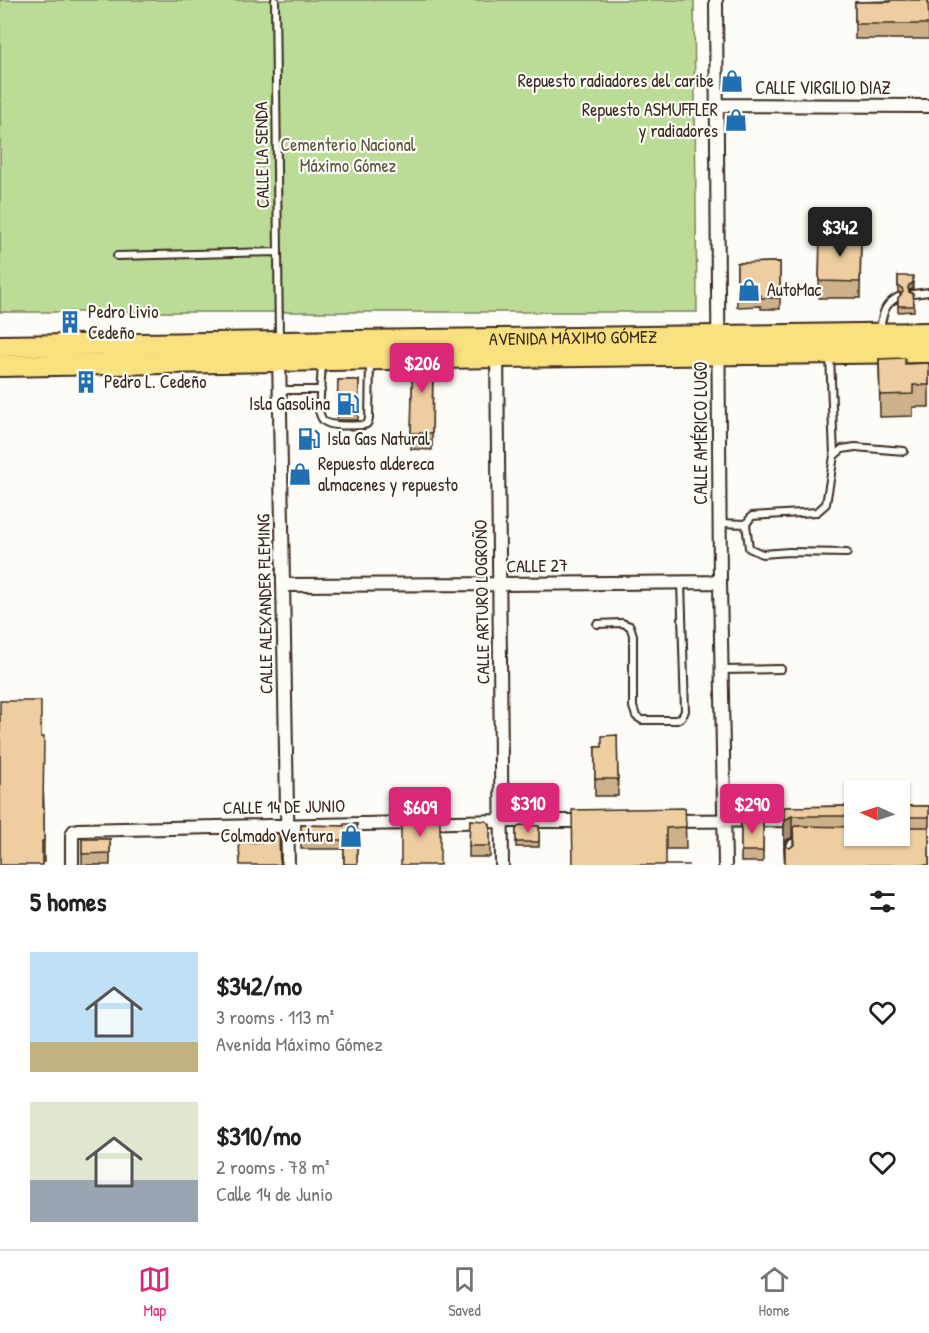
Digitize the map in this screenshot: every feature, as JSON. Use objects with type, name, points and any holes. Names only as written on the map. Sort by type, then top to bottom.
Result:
[{"type":"main road","name":"AVENIDA MÁXIMO GÓMEZ","points":[[0,346],[279,351],[719,346],[878,334],[929,333]]},
{"type":"main road","name":"AVENIDA MÁXIMO GÓMEZ","points":[[719,346],[830,354],[929,352]]},
{"type":"main road","name":"AVENIDA MÁXIMO GÓMEZ","points":[[0,366],[279,351],[322,360],[370,359],[497,348]]},
{"type":"street","name":"CALLE AMÉRICO LUGO","points":[[716,0],[720,582],[725,865]]},
{"type":"street","name":"CALLE VIRGILIO DIAZ","points":[[718,105],[929,106]]},
{"type":"street","name":"CALLE ARTURO LOGROÑO","points":[[497,348],[502,865]]},
{"type":"street","name":"CALLE ALEXANDER FLEMING","points":[[279,351],[288,865]]},
{"type":"street","name":"CALLE 27","points":[[283,585],[720,582]]},
{"type":"street","points":[[654,821],[807,820]]},
{"type":"street","name":"CALLE 14 DE JUNIO","points":[[72,865],[72,835],[78,830],[595,821]]},
{"type":"lane","name":"CALLE LA SENDA","points":[[275,0],[279,351]]},
{"type":"lane","points":[[117,256],[278,252]]},
{"type":"lane","points":[[913,294],[929,292]]},
{"type":"lane","points":[[878,334],[885,306],[898,297]]},
{"type":"lane","points":[[830,354],[834,456],[826,504],[817,512],[752,516],[746,524],[749,548],[762,554],[847,553]]},
{"type":"lane","points":[[322,360],[319,411],[321,418],[330,424],[364,426],[369,419],[370,359]]},
{"type":"lane","points":[[280,390],[321,390]]},
{"type":"lane","points":[[834,456],[842,449],[855,447],[904,451]]},
{"type":"lane","points":[[720,523],[746,524]]},
{"type":"lane","points":[[597,624],[622,623],[630,626],[633,635],[633,707],[636,716],[642,720],[677,720],[685,711],[681,582]]},
{"type":"lane","points":[[721,670],[781,669]]},
{"type":"lane","points":[[789,865],[788,848],[792,843],[804,843]]},
{"type":"green space","name":"Cementerio Nacional Máximo Gómez","points":[[0,0],[694,0],[697,312],[0,312]]},
{"type":"building","points":[[890,0],[928,0],[929,24],[855,24],[855,2],[890,2]]},
{"type":"building","points":[[820,234],[861,234],[860,282],[819,281]]},
{"type":"building","points":[[780,262],[780,298],[737,295],[737,263]]},
{"type":"building","points":[[898,276],[913,276],[913,283],[908,288],[913,294],[914,306],[898,306],[898,298],[903,292],[898,286]]},
{"type":"building","points":[[413,354],[433,355],[432,433],[411,433]]},
{"type":"building","points":[[905,358],[905,364],[929,363],[929,385],[913,385],[913,394],[880,395],[879,359]]},
{"type":"building","name":"Isla Gasolina","points":[[338,380],[359,380],[358,414],[337,414]]},
{"type":"building","points":[[0,701],[41,701],[41,737],[44,737],[42,865],[0,865]]},
{"type":"building","points":[[617,735],[618,779],[595,779],[595,747],[602,747],[602,736]]},
{"type":"building","points":[[844,806],[844,816],[792,816],[784,822],[784,807]]},
{"type":"building","points":[[910,806],[929,806],[929,817],[910,817]]},
{"type":"building","points":[[685,808],[686,827],[666,828],[666,865],[573,865],[572,810]]},
{"type":"building","points":[[401,812],[440,812],[440,865],[401,865]]},
{"type":"building","points":[[745,819],[763,819],[763,851],[741,851],[741,823]]},
{"type":"building","points":[[470,820],[486,821],[490,824],[490,846],[469,846]]},
{"type":"building","points":[[344,824],[357,824],[357,864],[344,864],[344,840],[301,840],[301,825],[344,826]]},
{"type":"building","points":[[520,825],[539,826],[539,842],[516,842],[516,829]]},
{"type":"building","points":[[795,826],[844,827],[844,846],[910,846],[910,827],[929,827],[929,865],[785,865],[785,846],[790,848],[794,845],[793,828]]},
{"type":"building","points":[[260,834],[279,834],[280,865],[240,865],[239,843],[261,842]]},
{"type":"building","points":[[82,839],[110,839],[110,853],[82,854]]},
{"type":"place","name":"Repuesto radiadores del caribe","points":[[732,81]]},
{"type":"place","name":"Repuesto ASMUFFLER y radiadores","points":[[736,120]]},
{"type":"place","name":"AutoMac","points":[[749,290]]},
{"type":"place","name":"Pedro Livio Cedeño","points":[[70,322]]},
{"type":"place","name":"Pedro L. Cedeño","points":[[86,382]]},
{"type":"place","name":"Isla Gasolina","points":[[348,404]]},
{"type":"place","name":"Isla Gas Natural","points":[[309,439]]},
{"type":"place","name":"Repuesto aldereca almacenes y repuesto","points":[[300,474]]},
{"type":"place","name":"Colmado Ventura","points":[[351,836]]}]
